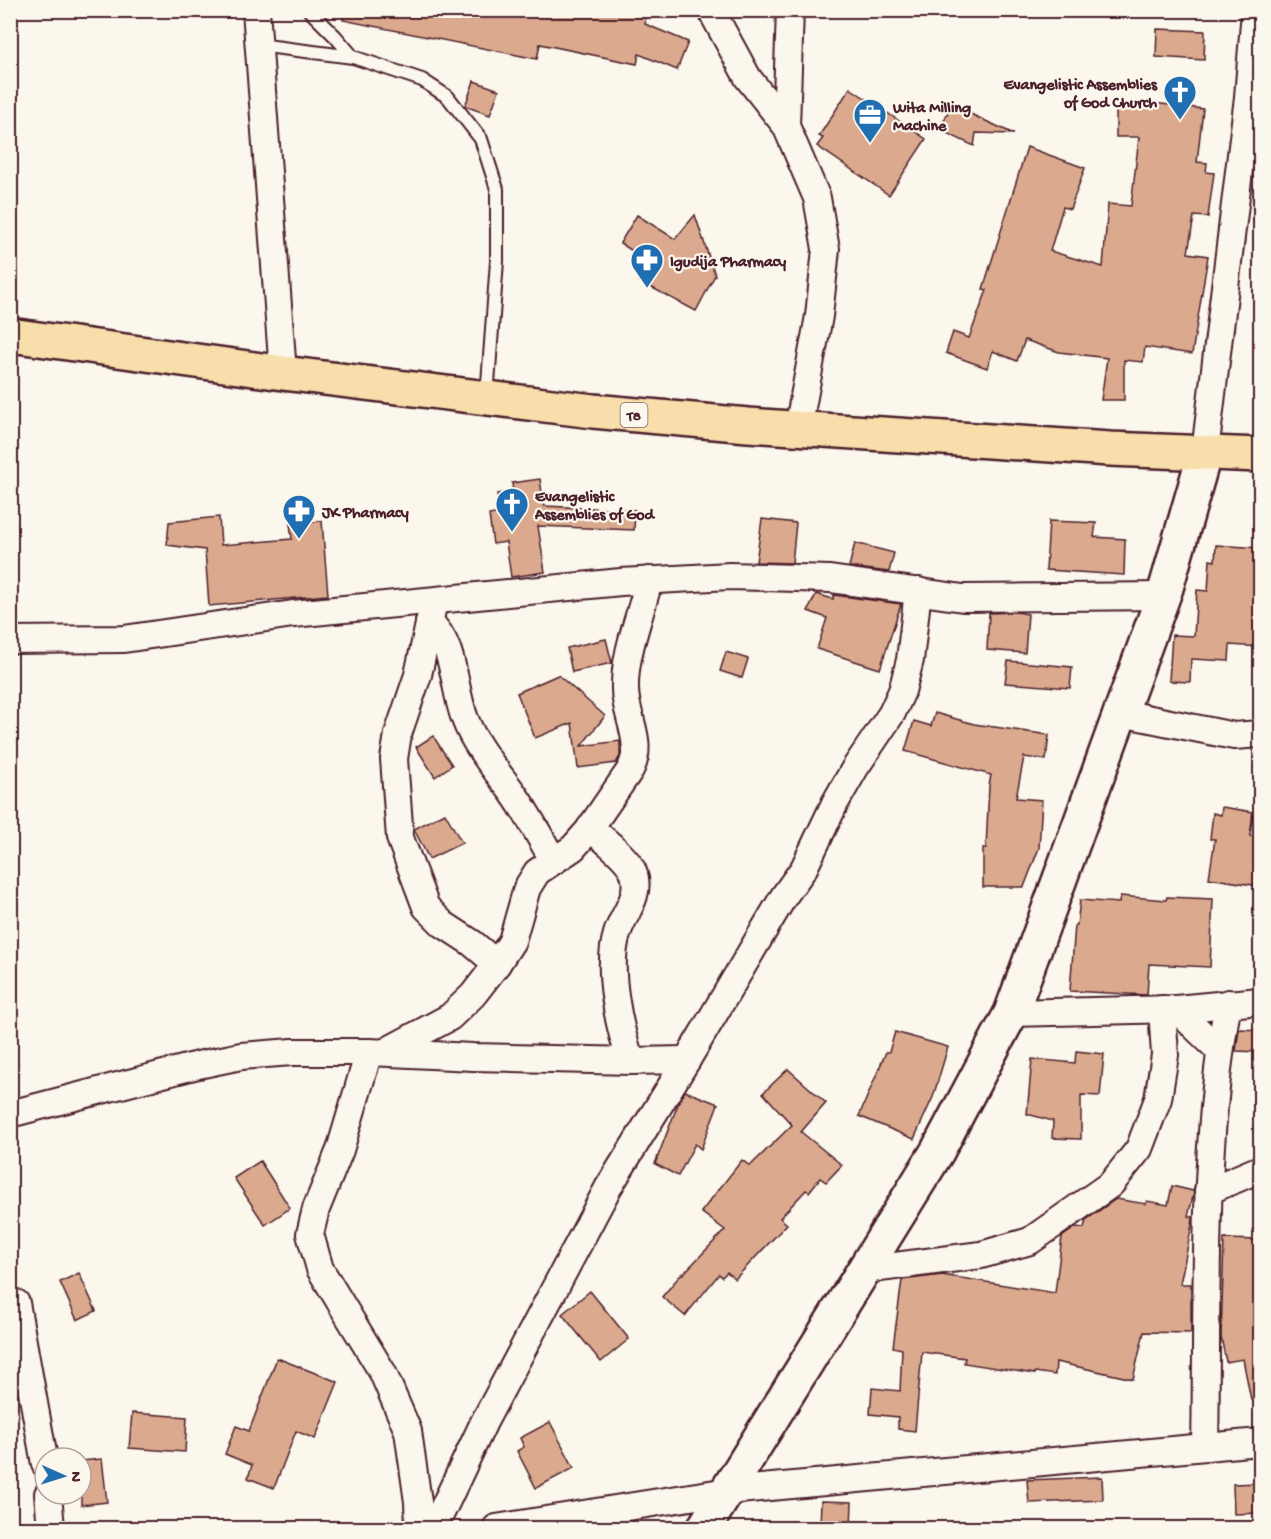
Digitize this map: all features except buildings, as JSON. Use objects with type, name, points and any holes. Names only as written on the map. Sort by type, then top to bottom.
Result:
[{"type":"main road","name":"T8","points":[[10,335],[283,373],[592,411],[798,429],[1110,449],[1260,455]]},
{"type":"street","points":[[256,10],[283,373]]},
{"type":"street","points":[[711,10],[748,78],[786,126],[817,198],[826,249],[819,316],[798,429]]},
{"type":"street","points":[[786,126],[790,10]]},
{"type":"street","points":[[707,1527],[937,1152],[1011,1013],[1121,713],[1163,596],[1205,452],[1248,97],[1255,10]]},
{"type":"street","points":[[10,640],[124,639],[293,614],[431,611],[649,580],[730,576],[830,579],[963,598],[1163,596]]},
{"type":"street","points":[[419,1528],[418,1502],[408,1431],[383,1373],[320,1269],[310,1234],[316,1209],[377,1052],[450,1017],[473,994],[512,941],[527,888],[537,872],[573,848],[590,828],[635,761],[636,745],[625,692],[625,674],[629,650],[649,580]]},
{"type":"street","points":[[434,1528],[484,1422],[608,1188],[748,955],[804,868],[835,803],[855,768],[892,714],[902,691],[910,660],[918,591]]},
{"type":"street","points":[[431,611],[435,627],[448,655],[465,720],[496,771],[530,819],[553,860]]},
{"type":"street","points":[[431,611],[418,675],[398,734],[394,759],[400,838],[426,907],[443,924],[472,943],[497,964]]},
{"type":"street","points":[[1121,713],[1234,736],[1260,734]]},
{"type":"street","points":[[590,828],[632,868],[634,874],[636,890],[617,934],[613,961],[617,1001],[626,1048],[631,1061]]},
{"type":"street","points":[[1011,1013],[1169,1009],[1260,1001]]},
{"type":"street","points":[[1205,1447],[1208,1191],[1212,1107],[1228,1003]]},
{"type":"street","points":[[1169,1009],[1219,1050]]},
{"type":"street","points":[[864,1270],[981,1255],[1030,1241],[1111,1184],[1139,1149],[1158,1100],[1169,1009]]},
{"type":"street","points":[[10,1114],[198,1065],[242,1056],[292,1052],[377,1052],[631,1061],[687,1060]]},
{"type":"street","points":[[1208,1191],[1260,1169]]},
{"type":"street","points":[[16,1303],[42,1446]]},
{"type":"street","points":[[496,1528],[728,1491],[1260,1443]]},
{"type":"street","points":[[49,1506],[51,1528]]},
{"type":"lane","points":[[309,10],[353,57]]},
{"type":"lane","points":[[258,45],[353,57],[422,80],[448,97],[481,139],[497,189],[497,261],[487,398]]},
{"type":"place","name":"Evangelistic Assemblies of God Church","points":[[1180,121]]},
{"type":"place","name":"Wita Milling Machine","points":[[870,144]]},
{"type":"place","name":"Igudija Pharmacy","points":[[647,289]]},
{"type":"place","name":"Evangelistic Assemblies of God","points":[[512,533]]},
{"type":"place","name":"JK Pharmacy","points":[[299,540]]}]
